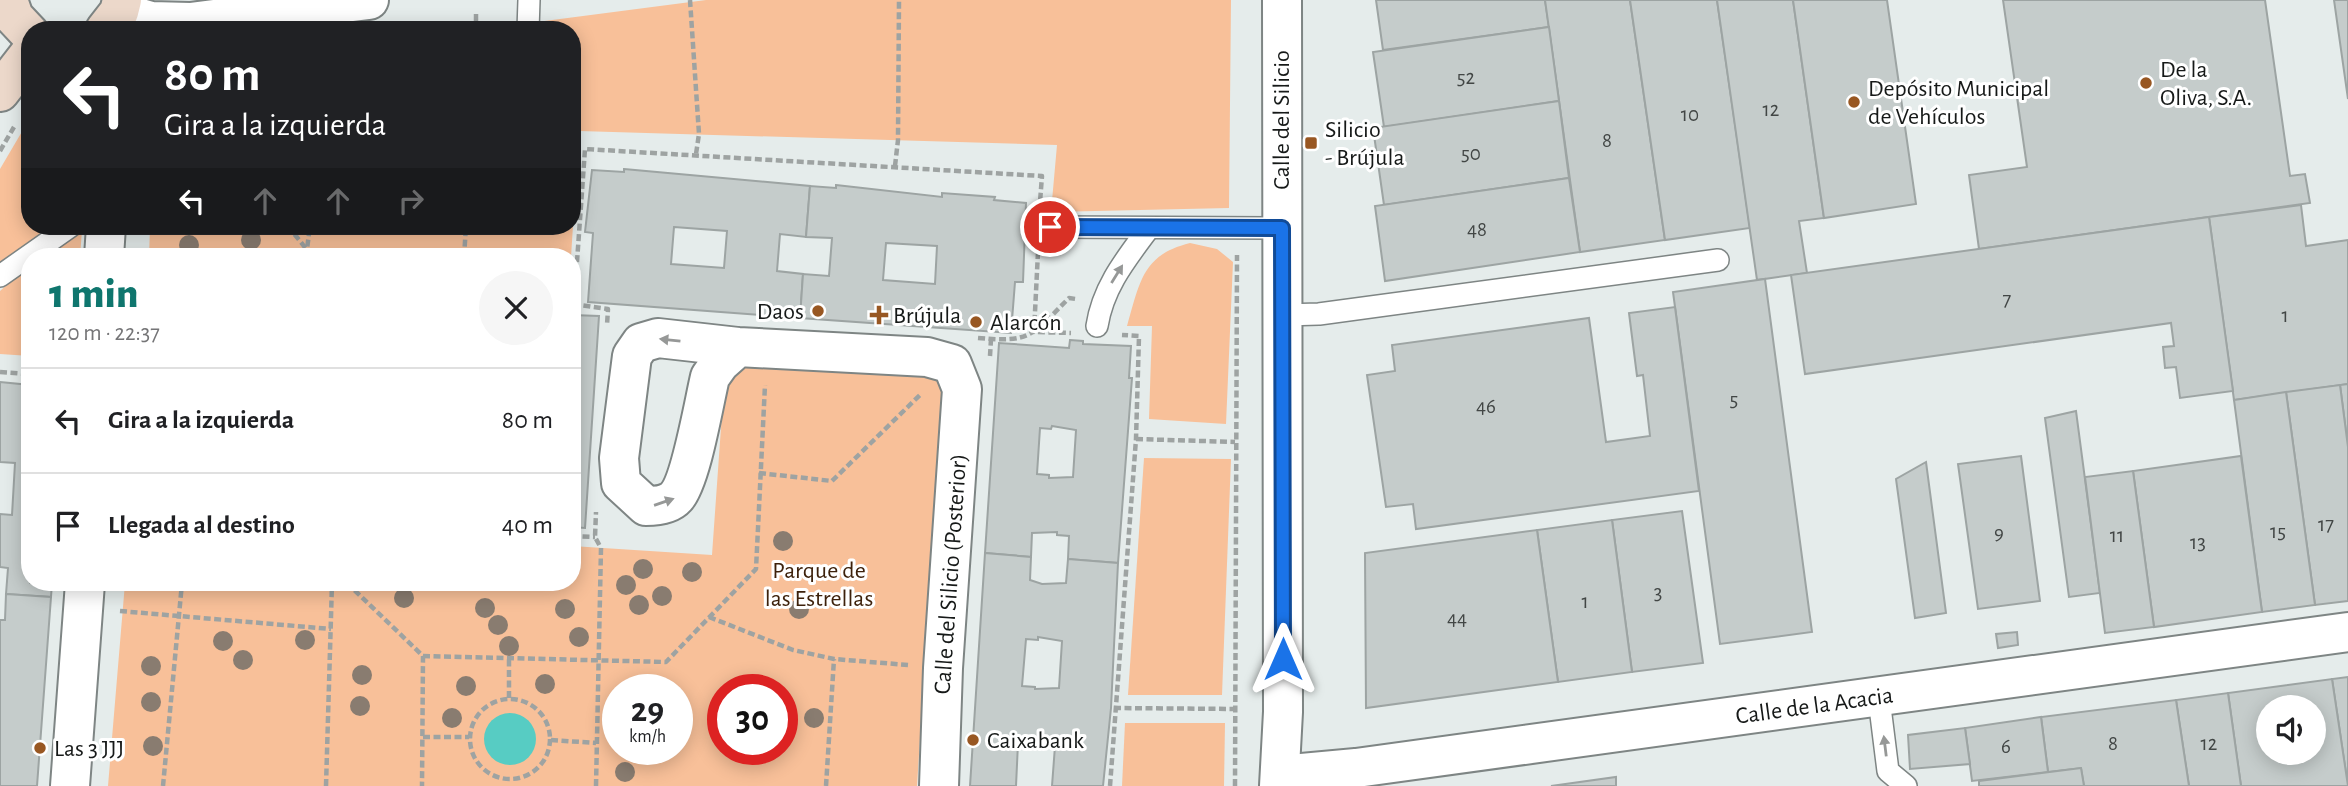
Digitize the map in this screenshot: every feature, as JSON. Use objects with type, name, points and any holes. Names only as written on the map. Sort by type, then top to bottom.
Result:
[{"type":"street","points":[[115,14],[151,21],[177,21],[237,8],[369,0]]},
{"type":"street","name":"Calle del Silicio","points":[[1279,780],[1283,698],[1282,0]]},
{"type":"street","points":[[0,92],[21,65]]},
{"type":"street","points":[[753,347],[927,357],[951,364]]},
{"type":"street","name":"Calle del Silicio (Posterior)","points":[[939,786],[943,668],[962,389],[951,364]]},
{"type":"street","points":[[70,786],[85,597]]},
{"type":"street","name":"Calle de la Acacia","points":[[1279,780],[2348,632]]},
{"type":"lane","points":[[528,21],[529,0]]},
{"type":"lane","points":[[1043,227],[1282,228]]},
{"type":"lane","points":[[1106,330],[1101,301],[1117,272],[1149,228]]},
{"type":"lane","points":[[40,248],[58,235]]},
{"type":"lane","points":[[1284,315],[1319,314],[1718,260]]},
{"type":"lane","points":[[0,276],[21,261]]},
{"type":"lane","points":[[1879,699],[1888,771],[1906,786]]},
{"type":"path","points":[[690,0],[699,134],[696,154]]},
{"type":"path","points":[[895,166],[898,140],[899,0]]},
{"type":"path","points":[[476,14],[476,21]]},
{"type":"path","points":[[581,211],[585,149],[1042,176],[1043,227],[1034,332],[1050,332]]},
{"type":"path","points":[[1235,786],[1238,228]]},
{"type":"path","points":[[1106,330],[1139,336],[1136,439],[1110,786]]},
{"type":"path","points":[[759,473],[832,481],[979,338]]},
{"type":"path","points":[[355,591],[423,656],[666,662],[756,569],[759,473],[753,347]]},
{"type":"path","points":[[0,372],[21,373]]},
{"type":"path","points":[[1136,439],[1235,442]]},
{"type":"path","points":[[581,536],[595,537],[601,548],[596,786]]},
{"type":"path","points":[[163,786],[181,591]]},
{"type":"path","points":[[326,786],[332,591]]},
{"type":"path","points":[[85,597],[179,616],[331,629]]},
{"type":"path","points":[[709,617],[793,650],[834,659],[943,668]]},
{"type":"path","points":[[422,786],[423,656]]},
{"type":"path","points":[[509,659],[509,698]]},
{"type":"path","points":[[826,786],[834,659]]},
{"type":"path","points":[[509,698],[525,701],[539,710],[549,724],[551,740],[548,754],[539,768],[512,783],[481,768],[472,753],[469,737],[473,723],[481,711],[493,702],[509,698]]},
{"type":"path","points":[[1114,708],[1236,709]]},
{"type":"path","points":[[423,737],[469,737]]},
{"type":"path","points":[[551,740],[596,743]]},
{"type":"green space","points":[[706,0],[1231,0],[1229,208],[1051,212],[1057,145],[581,131],[581,21],[545,21]]},
{"type":"green space","points":[[21,133],[21,235],[40,235],[0,264],[0,169]]},
{"type":"green space","points":[[74,235],[82,235],[81,248],[54,248]]},
{"type":"green space","points":[[150,235],[572,235],[572,248],[149,248]]},
{"type":"green space","points":[[1190,243],[1217,249],[1233,262],[1226,424],[1149,419],[1152,326],[1127,326],[1145,272],[1162,255]]},
{"type":"green space","points":[[21,272],[21,355],[0,354],[0,291]]},
{"type":"green space","name":"Parque de las Estrellas","points":[[738,361],[939,377],[942,389],[917,786],[108,786],[124,591],[581,591],[581,547],[712,555],[724,385]]},
{"type":"green space","points":[[1144,458],[1231,459],[1222,695],[1128,695]]},
{"type":"green space","points":[[1125,723],[1225,723],[1224,786],[1122,786]]},
{"type":"water","points":[[510,713],[520,715],[528,721],[534,729],[534,749],[528,757],[520,763],[510,765],[500,763],[492,757],[486,749],[484,739],[486,729],[492,721],[500,715]]},
{"type":"building","points":[[1376,0],[1545,0],[1549,27],[1383,50]]},
{"type":"building","points":[[1545,0],[1630,0],[1665,240],[1580,252]]},
{"type":"building","points":[[1630,0],[1717,0],[1750,228],[1665,240]]},
{"type":"building","points":[[1717,0],[1793,0],[1824,218],[1799,221],[1807,273],[1757,280]]},
{"type":"building","name":"Depósito Municipal de Vehículos","points":[[1793,0],[1887,0],[1916,204],[1824,218]]},
{"type":"building","name":"De la Oliva, S.A.","points":[[2003,0],[2265,0],[2290,176],[2305,174],[2310,203],[1979,249],[1969,175],[2027,167]]},
{"type":"building","points":[[2334,0],[2348,0],[2348,99]]},
{"type":"building","points":[[1549,27],[1559,101],[1384,127],[1373,52]]},
{"type":"building","points":[[1559,101],[1569,178],[1384,205],[1373,128]]},
{"type":"building","points":[[624,169],[810,186],[806,237],[780,234],[777,271],[803,274],[800,318],[588,302],[593,233],[585,232],[592,170],[624,172]],"holes":[[[674,227],[727,231],[724,268],[671,264]]]},
{"type":"building","points":[[1569,178],[1580,252],[1385,281],[1375,206]]},
{"type":"building","points":[[836,185],[942,197],[942,193],[995,197],[994,200],[1026,203],[1023,282],[1015,282],[1011,333],[800,318],[803,274],[829,276],[832,238],[806,237],[810,186],[836,188]],"holes":[[[886,243],[937,246],[935,284],[883,280]]]},
{"type":"building","points":[[2301,205],[2306,246],[2348,240],[2348,384],[2234,400],[2209,217]]},
{"type":"building","points":[[2209,217],[2233,391],[2180,398],[2176,367],[2165,368],[2163,347],[2174,346],[2171,323],[1805,374],[1791,275]]},
{"type":"building","points":[[1765,279],[1812,632],[1720,644],[1673,292]]},
{"type":"building","points":[[1675,307],[1699,491],[1416,529],[1413,504],[1386,507],[1367,375],[1395,371],[1392,345],[1589,318],[1606,442],[1650,436],[1643,375],[1637,376],[1629,313]]},
{"type":"building","points":[[581,315],[599,316],[585,528],[581,528]]},
{"type":"building","points":[[1070,340],[1083,341],[1083,344],[1131,346],[1129,378],[1132,378],[1118,563],[1068,559],[1069,536],[1057,535],[1057,532],[1032,533],[1031,557],[985,553],[999,343],[1069,348]],"holes":[[[1052,426],[1076,430],[1073,477],[1049,478],[1049,475],[1037,474],[1040,428],[1051,429]]]},
{"type":"building","points":[[0,382],[21,384],[21,591],[51,591],[51,597],[6,594],[8,568],[0,567],[0,514],[12,515],[15,463],[0,462]]},
{"type":"building","points":[[2348,384],[2348,447],[2340,385]]},
{"type":"building","points":[[2340,385],[2348,447],[2348,601],[2315,605],[2286,392]]},
{"type":"building","points":[[2286,392],[2315,605],[2262,612],[2234,400]]},
{"type":"building","points":[[2076,411],[2100,593],[2069,597],[2045,418]]},
{"type":"building","points":[[2021,456],[2040,601],[1978,609],[1958,464]]},
{"type":"building","points":[[2241,456],[2262,612],[2154,627],[2133,471]]},
{"type":"building","points":[[1926,462],[1946,613],[1915,618],[1896,479]]},
{"type":"building","points":[[2133,471],[2154,627],[2105,633],[2085,477]]},
{"type":"building","points":[[1682,511],[1703,663],[1632,672],[1612,520]]},
{"type":"building","points":[[1612,520],[1632,672],[1558,682],[1537,530]]},
{"type":"building","points":[[1537,530],[1558,682],[1366,708],[1365,553]]},
{"type":"building","points":[[985,553],[1031,557],[1030,580],[1042,584],[1066,583],[1068,559],[1118,563],[1111,708],[1103,786],[1052,786],[1055,746],[1031,742],[1018,743],[1016,786],[970,786]],"holes":[[[1038,637],[1062,641],[1059,688],[1035,689],[1022,686],[1026,639],[1038,640]]]},
{"type":"building","points":[[6,594],[51,597],[37,786],[0,786],[0,620],[5,620]]},
{"type":"building","points":[[2017,632],[2018,645],[1998,648],[1996,634]]},
{"type":"building","points":[[2348,677],[2348,786],[2332,679]]},
{"type":"building","points":[[2332,679],[2348,786],[2241,786],[2228,693]]},
{"type":"building","points":[[2228,693],[2241,786],[2189,786],[2176,700]]},
{"type":"building","points":[[2176,700],[2189,786],[2084,786],[2081,768],[2048,772],[2041,717]]},
{"type":"building","points":[[2041,717],[2048,772],[1972,781],[1965,728]]},
{"type":"building","points":[[1965,728],[1970,764],[1910,769],[1908,735]]},
{"type":"building","points":[[2081,768],[2084,786],[1979,786],[1979,781]]},
{"type":"building","points":[[1616,777],[1616,786],[1551,786]]},
{"type":"place","name":"De la Oliva, S.A.","points":[[2146,83]]},
{"type":"place","name":"Depósito Municipal de Vehículos","points":[[1854,102]]},
{"type":"place","name":"Silicio - Brújula","points":[[1311,143]]},
{"type":"place","name":"Daos","points":[[818,311]]},
{"type":"place","name":"Brújula","points":[[879,315]]},
{"type":"place","name":"Alarcón","points":[[976,322]]},
{"type":"place","name":"Caixabank","points":[[973,740]]},
{"type":"place","name":"Las 3 JJJ","points":[[40,748]]},
{"type":"route","points":[[1050,227],[1282,228],[1283,659]]}]
